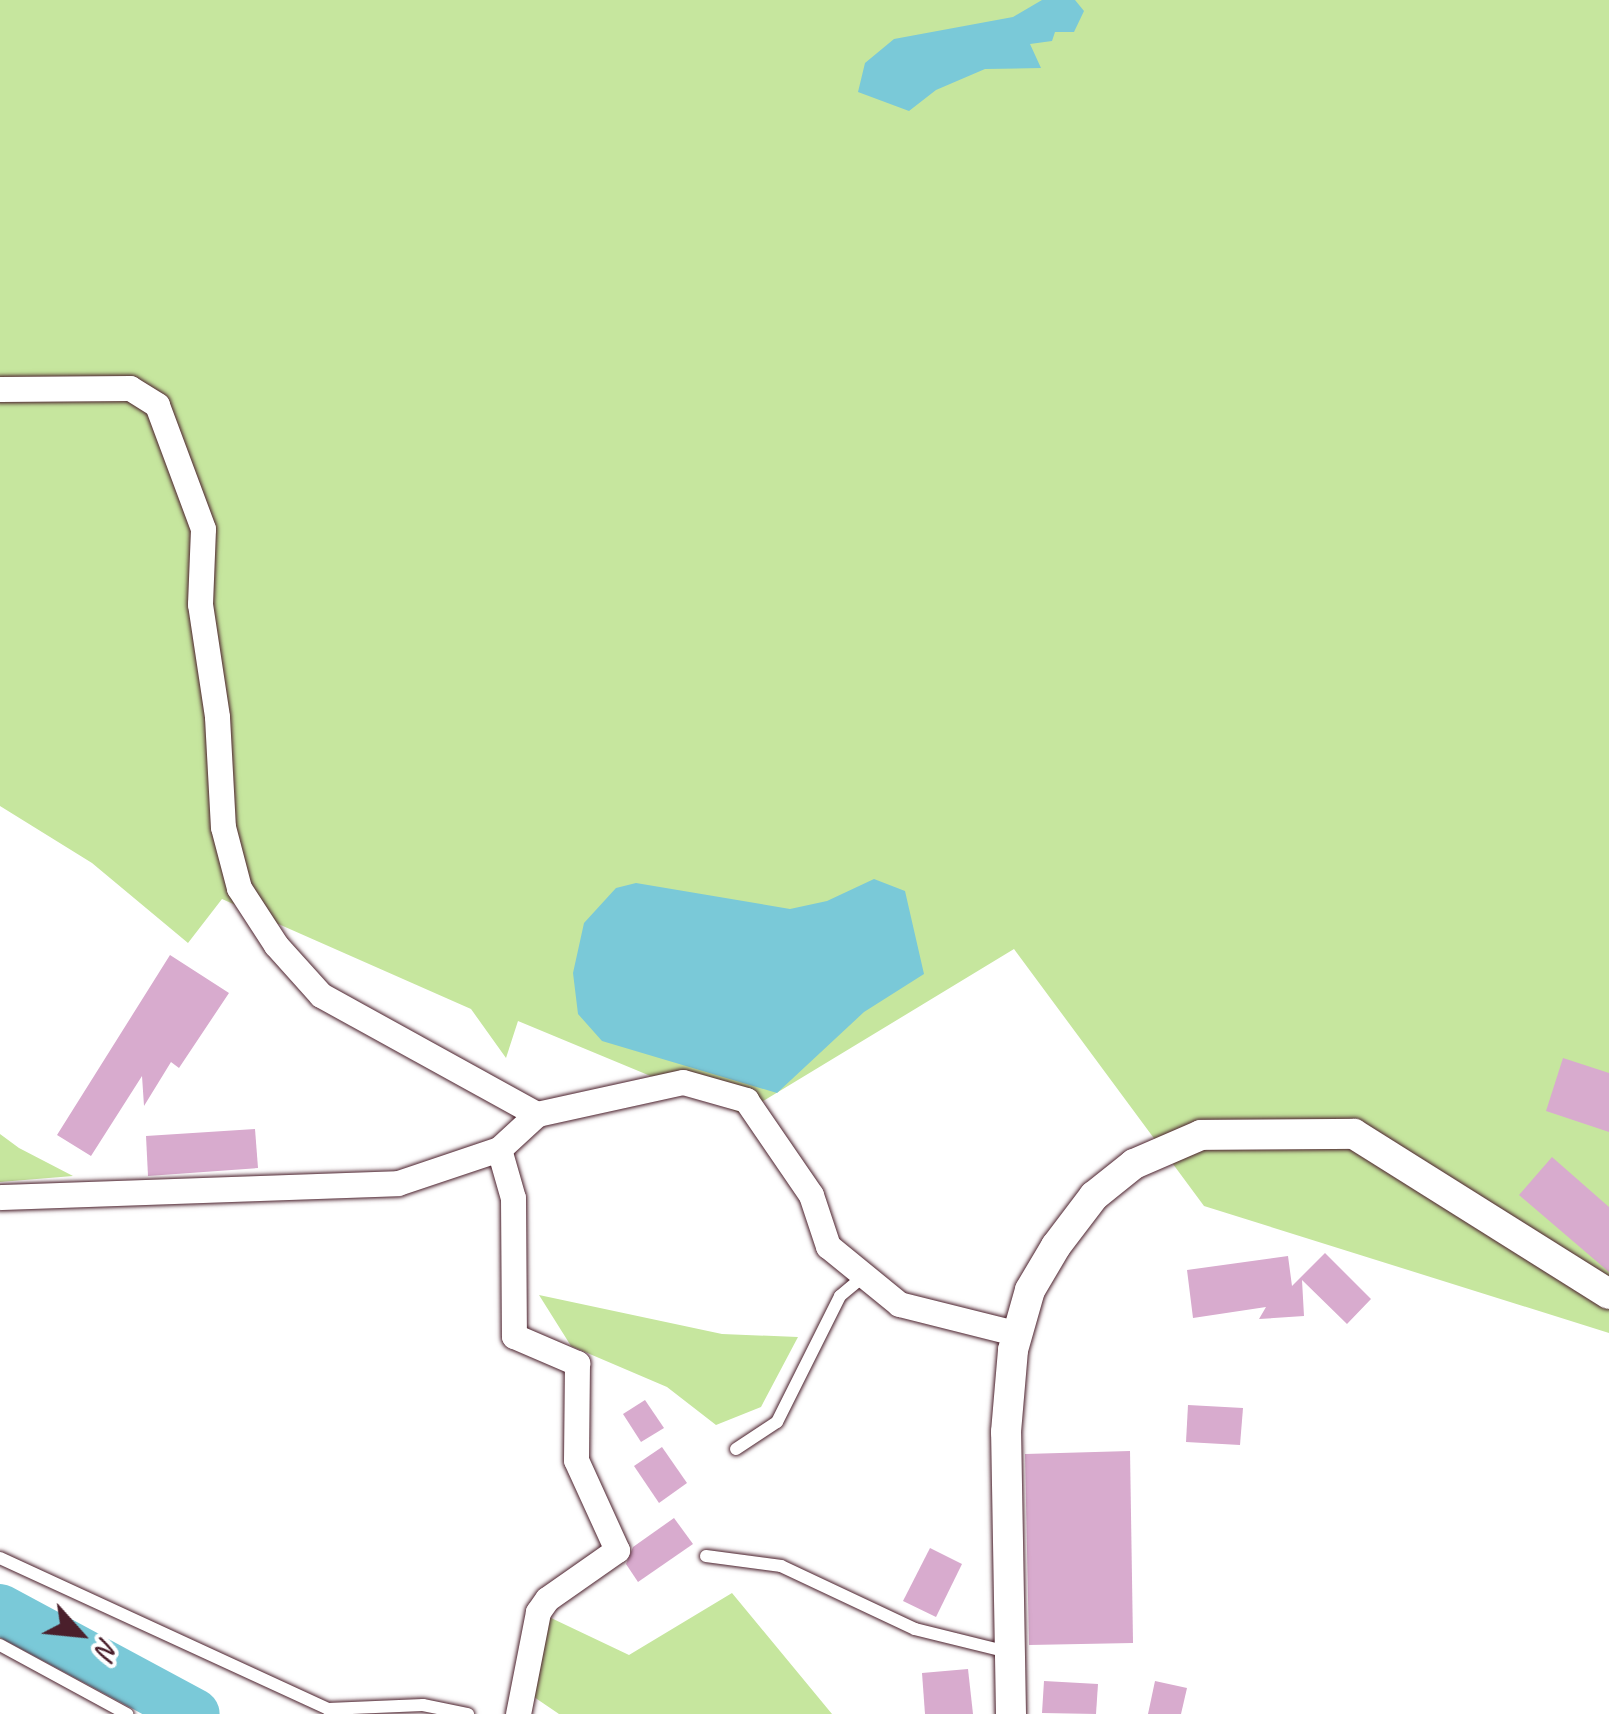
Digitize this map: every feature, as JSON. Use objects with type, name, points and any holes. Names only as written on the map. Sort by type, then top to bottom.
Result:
[{"type":"street","points":[[0,389],[130,388],[157,405],[203,529],[200,604],[217,717],[224,827],[239,888],[276,945],[321,995],[537,1114]]},
{"type":"street","points":[[0,1197],[398,1183],[500,1149],[537,1114],[683,1082],[746,1100],[811,1196],[828,1246],[899,1304],[1018,1334]]},
{"type":"street","points":[[1012,1714],[1006,1432],[1018,1334],[1030,1290],[1094,1196],[1134,1164],[1201,1135],[1354,1134],[1609,1294]]},
{"type":"street","points":[[500,1149],[513,1198],[514,1336],[576,1363],[576,1460],[617,1550],[547,1598],[538,1612],[518,1714]]},
{"type":"lane","points":[[736,1449],[777,1422],[840,1296],[864,1276]]},
{"type":"lane","points":[[706,1556],[781,1566],[915,1629],[1010,1653]]},
{"type":"lane","points":[[0,1558],[328,1709],[424,1704],[468,1714]]},
{"type":"lane","points":[[0,1644],[127,1714]]},
{"type":"green space","points":[[0,0],[1609,0],[1609,1333],[1204,1206],[1014,949],[742,1114],[518,1021],[506,1058],[471,1009],[222,899],[188,943],[92,863],[0,806]]},
{"type":"green space","points":[[0,1134],[19,1148],[73,1176],[0,1182]]},
{"type":"green space","points":[[539,1295],[722,1334],[798,1337],[761,1407],[716,1425],[667,1387],[571,1346]]},
{"type":"green space","points":[[732,1593],[832,1714],[559,1714],[534,1697],[549,1617],[629,1655]]},
{"type":"water","points":[[1042,0],[1075,0],[1084,11],[1074,32],[1055,32],[1052,41],[1030,44],[1041,68],[985,69],[936,90],[909,111],[858,92],[865,63],[894,39],[1013,17]]},
{"type":"water","points":[[874,879],[905,891],[924,974],[864,1012],[777,1093],[602,1041],[578,1014],[573,973],[584,923],[616,888],[636,883],[790,909],[827,901]]},
{"type":"building","points":[[170,955],[229,993],[179,1068],[171,1062],[144,1106],[142,1076],[91,1156],[57,1135]]},
{"type":"building","points":[[1563,1058],[1609,1073],[1609,1132],[1546,1111]]},
{"type":"building","points":[[255,1129],[258,1168],[148,1176],[146,1136]]},
{"type":"building","points":[[1552,1157],[1609,1207],[1609,1272],[1519,1195]]},
{"type":"building","points":[[1325,1253],[1371,1299],[1347,1324],[1302,1280],[1304,1316],[1259,1319],[1266,1307],[1193,1318],[1187,1270],[1288,1256],[1292,1286]]},
{"type":"building","points":[[645,1400],[664,1428],[641,1442],[623,1414]]},
{"type":"building","points":[[1188,1405],[1243,1408],[1240,1445],[1186,1442]]},
{"type":"building","points":[[662,1447],[687,1483],[659,1503],[634,1466]]},
{"type":"building","points":[[1130,1451],[1133,1643],[1029,1645],[1025,1454]]},
{"type":"building","points":[[674,1518],[693,1544],[638,1582],[626,1564],[633,1547]]},
{"type":"building","points":[[930,1548],[962,1564],[936,1617],[903,1601]]},
{"type":"building","points":[[968,1669],[973,1714],[925,1714],[922,1673]]},
{"type":"building","points":[[1044,1681],[1098,1684],[1096,1714],[1042,1713]]},
{"type":"building","points":[[1155,1681],[1187,1688],[1181,1714],[1148,1714]]},
{"type":"waterway","points":[[0,1609],[195,1714]]}]
